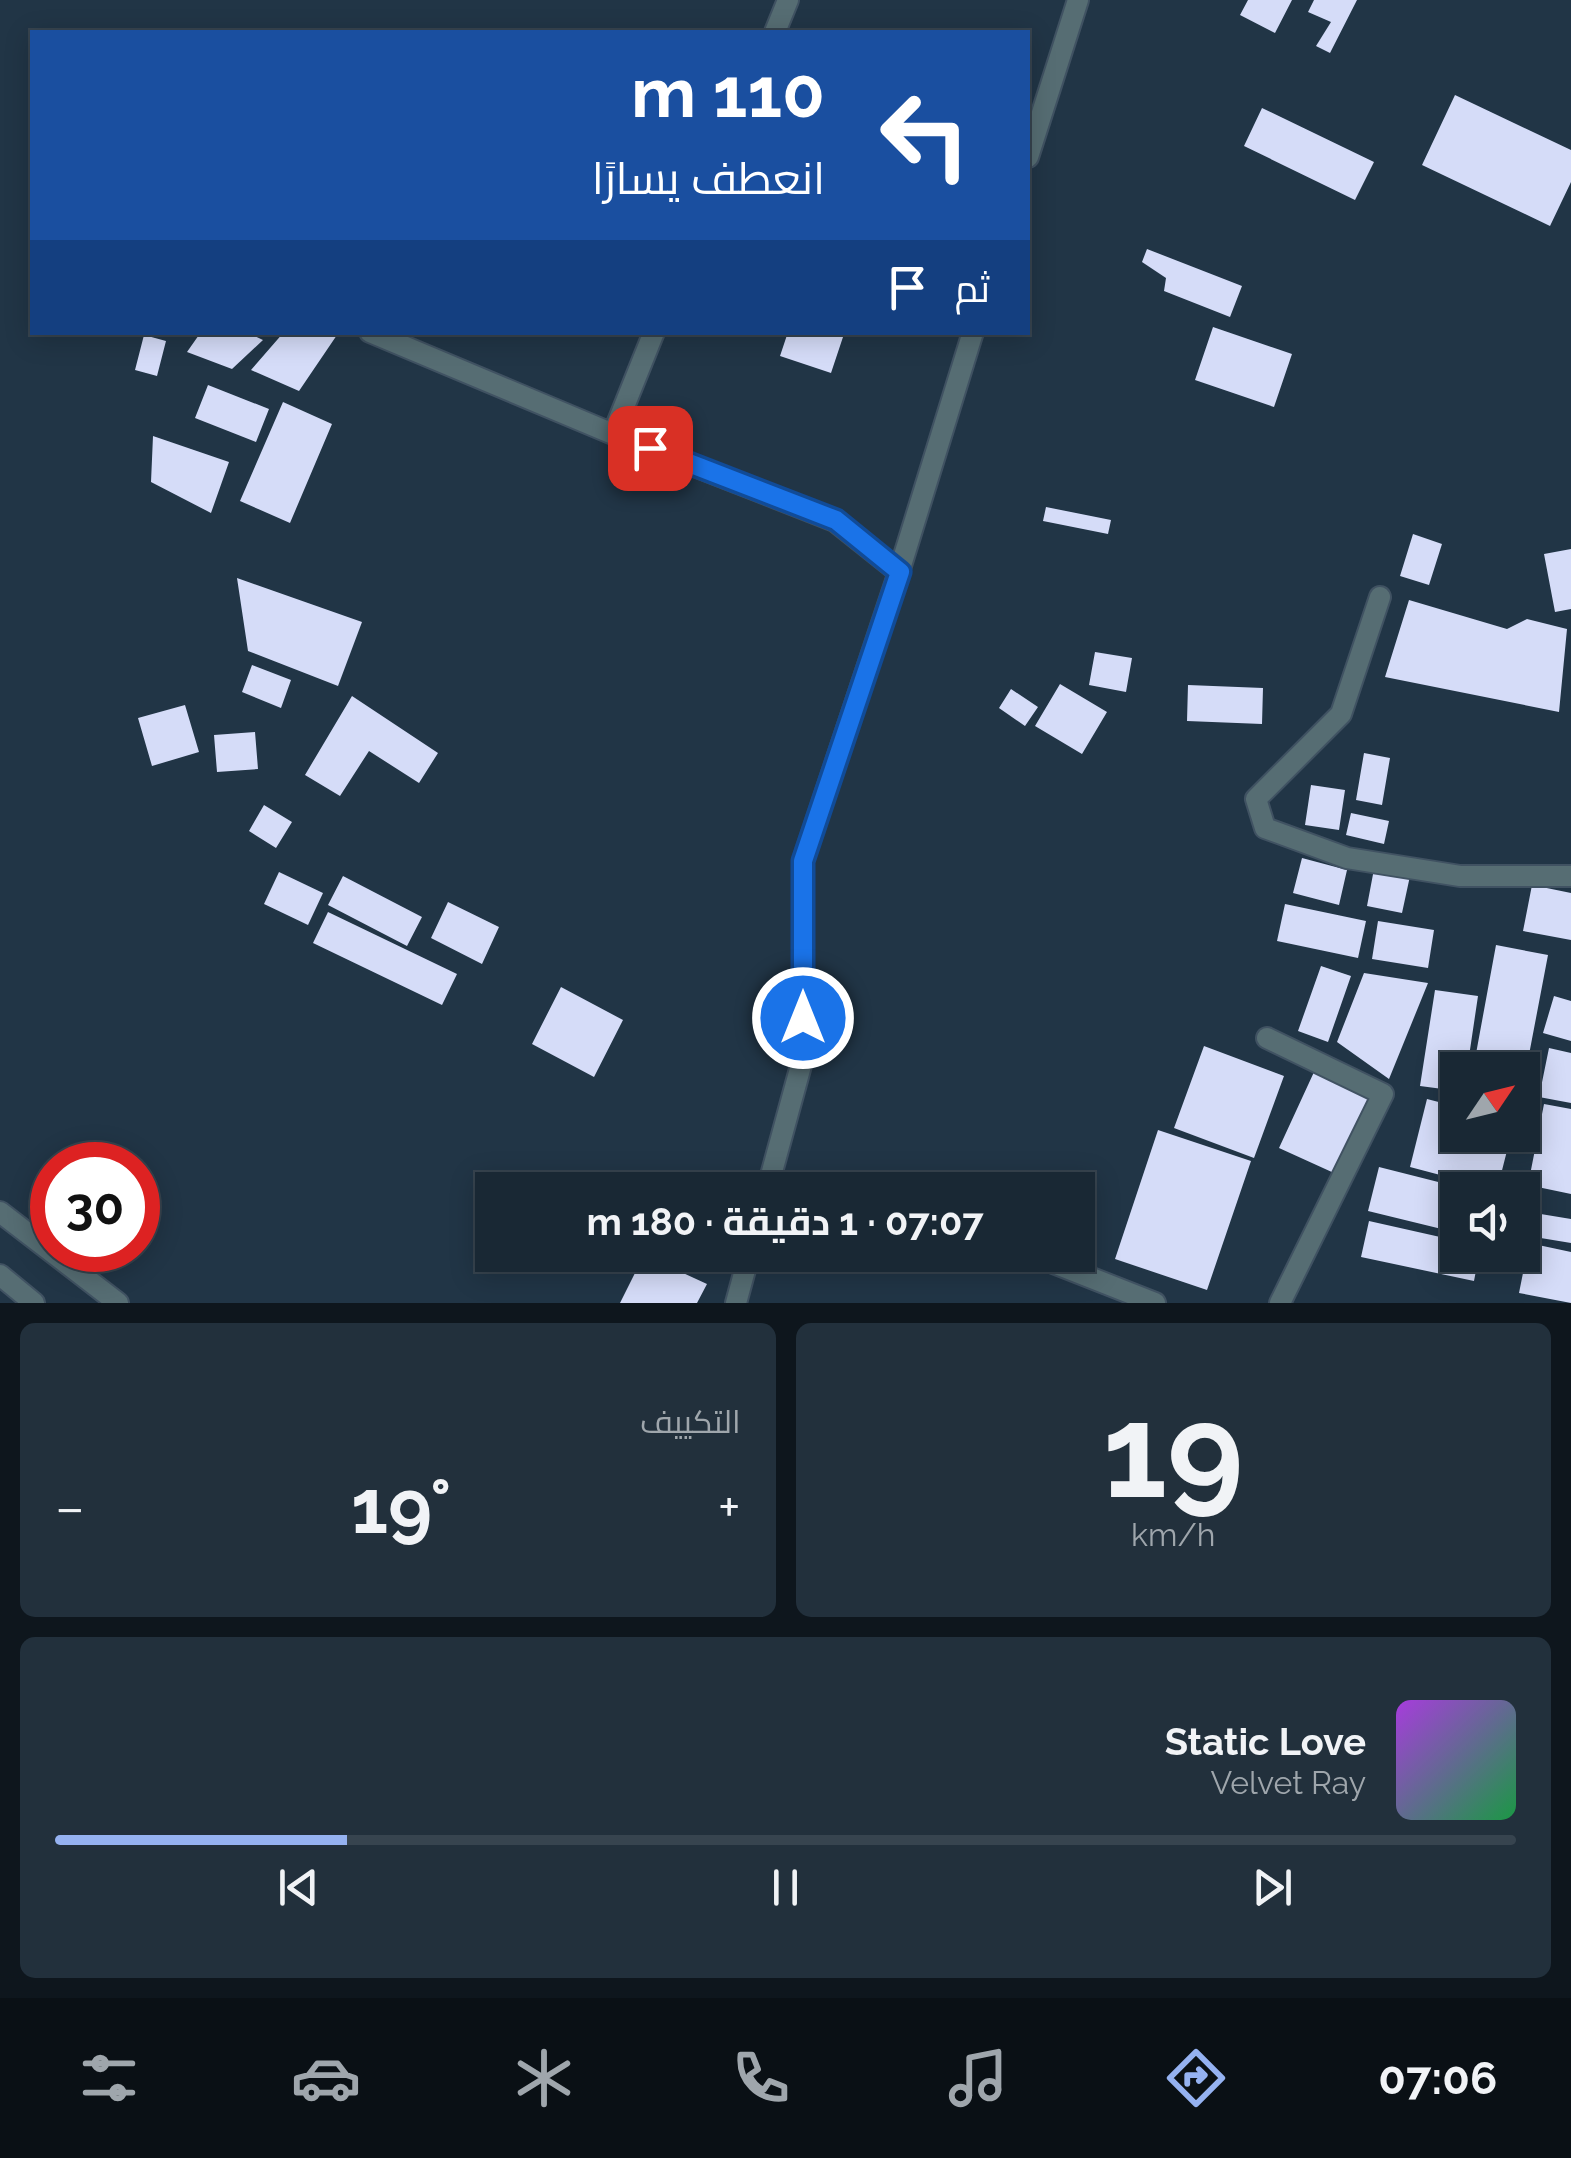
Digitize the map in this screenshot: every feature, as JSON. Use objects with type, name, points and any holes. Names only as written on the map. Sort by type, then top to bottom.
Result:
[{"type":"street","points":[[776,30],[788,0]]},
{"type":"street","points":[[1030,151],[1078,0]]},
{"type":"street","points":[[377,335],[613,434],[836,520],[900,572]]},
{"type":"street","points":[[613,434],[653,335]]},
{"type":"street","points":[[772,1172],[803,1058],[803,861],[900,572],[972,335]]},
{"type":"street","points":[[1380,598],[1341,714],[1256,799],[1265,828],[1346,858],[1460,876],[1571,876]]},
{"type":"street","points":[[1267,1038],[1383,1094],[1280,1303]]},
{"type":"street","points":[[0,1212],[118,1303]]},
{"type":"street","points":[[736,1303],[744,1272]]},
{"type":"street","points":[[1076,1272],[1155,1303]]},
{"type":"street","points":[[0,1276],[34,1303]]},
{"type":"building","points":[[1248,0],[1292,0],[1275,33],[1240,15]]},
{"type":"building","points":[[1314,0],[1357,0],[1330,53],[1316,46],[1331,22],[1308,12]]},
{"type":"building","points":[[1455,95],[1571,150],[1571,182],[1550,226],[1422,165]]},
{"type":"building","points":[[1262,108],[1374,162],[1355,200],[1244,146]]},
{"type":"building","points":[[1147,249],[1242,286],[1230,317],[1164,291],[1166,278],[1142,262]]},
{"type":"building","points":[[1213,327],[1292,354],[1274,407],[1195,380]]},
{"type":"building","points":[[144,335],[166,341],[157,376],[135,370]]},
{"type":"building","points":[[199,335],[252,335],[263,340],[232,369],[187,352]]},
{"type":"building","points":[[281,335],[337,335],[299,391],[251,370]]},
{"type":"building","points":[[787,335],[844,335],[831,373],[780,356]]},
{"type":"building","points":[[208,385],[269,409],[256,442],[195,418]]},
{"type":"building","points":[[283,402],[332,424],[290,523],[240,501]]},
{"type":"building","points":[[153,436],[229,462],[211,513],[151,482]]},
{"type":"building","points":[[1046,507],[1111,520],[1108,534],[1043,521]]},
{"type":"building","points":[[1413,534],[1442,544],[1429,585],[1400,576]]},
{"type":"building","points":[[1571,549],[1571,609],[1555,612],[1544,554]]},
{"type":"building","points":[[237,578],[362,622],[338,686],[248,651]]},
{"type":"building","points":[[1409,600],[1507,629],[1527,619],[1567,629],[1559,712],[1385,677]]},
{"type":"building","points":[[1095,652],[1132,658],[1126,692],[1089,685]]},
{"type":"building","points":[[252,665],[291,680],[281,708],[242,692]]},
{"type":"building","points":[[1060,684],[1107,712],[1082,754],[1035,726]]},
{"type":"building","points":[[1188,685],[1263,688],[1262,724],[1187,721]]},
{"type":"building","points":[[1011,689],[1038,707],[1025,726],[999,708]]},
{"type":"building","points":[[352,696],[438,753],[419,783],[369,751],[340,796],[305,775]]},
{"type":"building","points":[[185,705],[199,752],[152,766],[138,718]]},
{"type":"building","points":[[255,732],[258,769],[217,772],[214,735]]},
{"type":"building","points":[[1364,753],[1390,758],[1382,805],[1356,800]]},
{"type":"building","points":[[1311,785],[1345,790],[1339,830],[1305,825]]},
{"type":"building","points":[[264,805],[292,822],[276,848],[249,831]]},
{"type":"building","points":[[1351,813],[1389,821],[1384,844],[1346,835]]},
{"type":"building","points":[[1302,858],[1347,870],[1339,905],[1293,893]]},
{"type":"building","points":[[1374,869],[1410,876],[1402,913],[1367,906]]},
{"type":"building","points":[[279,872],[323,893],[308,925],[264,904]]},
{"type":"building","points":[[343,876],[422,917],[407,946],[328,905]]},
{"type":"building","points":[[1532,885],[1571,893],[1571,940],[1523,931]]},
{"type":"building","points":[[448,902],[499,927],[482,964],[431,938]]},
{"type":"building","points":[[1285,904],[1366,921],[1358,958],[1277,941]]},
{"type":"building","points":[[328,912],[457,974],[442,1005],[313,943]]},
{"type":"building","points":[[1378,921],[1434,930],[1428,968],[1372,959]]},
{"type":"building","points":[[1496,945],[1548,955],[1530,1052],[1476,1052]]},
{"type":"building","points":[[1321,966],[1351,976],[1328,1042],[1298,1031]]},
{"type":"building","points":[[1364,973],[1428,983],[1389,1079],[1337,1042]]},
{"type":"building","points":[[561,987],[623,1020],[594,1077],[532,1044]]},
{"type":"building","points":[[1435,990],[1478,996],[1470,1052],[1440,1052],[1440,1089],[1420,1086]]},
{"type":"building","points":[[1554,996],[1571,1001],[1571,1041],[1543,1033]]},
{"type":"building","points":[[1204,1046],[1284,1076],[1254,1158],[1174,1128]]},
{"type":"building","points":[[1549,1048],[1571,1053],[1571,1103],[1540,1097]]},
{"type":"building","points":[[1320,1059],[1375,1085],[1334,1173],[1279,1148]]},
{"type":"building","points":[[1427,1099],[1440,1102],[1440,1152],[1507,1152],[1502,1172],[1440,1175],[1410,1167]]},
{"type":"building","points":[[1544,1104],[1571,1109],[1571,1194],[1540,1188],[1540,1172],[1531,1172],[1535,1152],[1540,1152]]},
{"type":"building","points":[[1158,1130],[1251,1161],[1207,1290],[1115,1259]]},
{"type":"building","points":[[1379,1167],[1440,1182],[1440,1229],[1368,1211]]},
{"type":"building","points":[[1540,1214],[1571,1219],[1571,1243],[1540,1238]]},
{"type":"building","points":[[1369,1221],[1440,1237],[1440,1272],[1476,1272],[1474,1281],[1361,1257]]},
{"type":"building","points":[[1540,1245],[1571,1252],[1571,1303],[1519,1293],[1523,1272],[1540,1272]]},
{"type":"building","points":[[636,1272],[681,1272],[707,1284],[697,1303],[620,1303]]},
{"type":"route","points":[[650,448],[836,520],[900,572],[803,861],[803,1018]]}]
